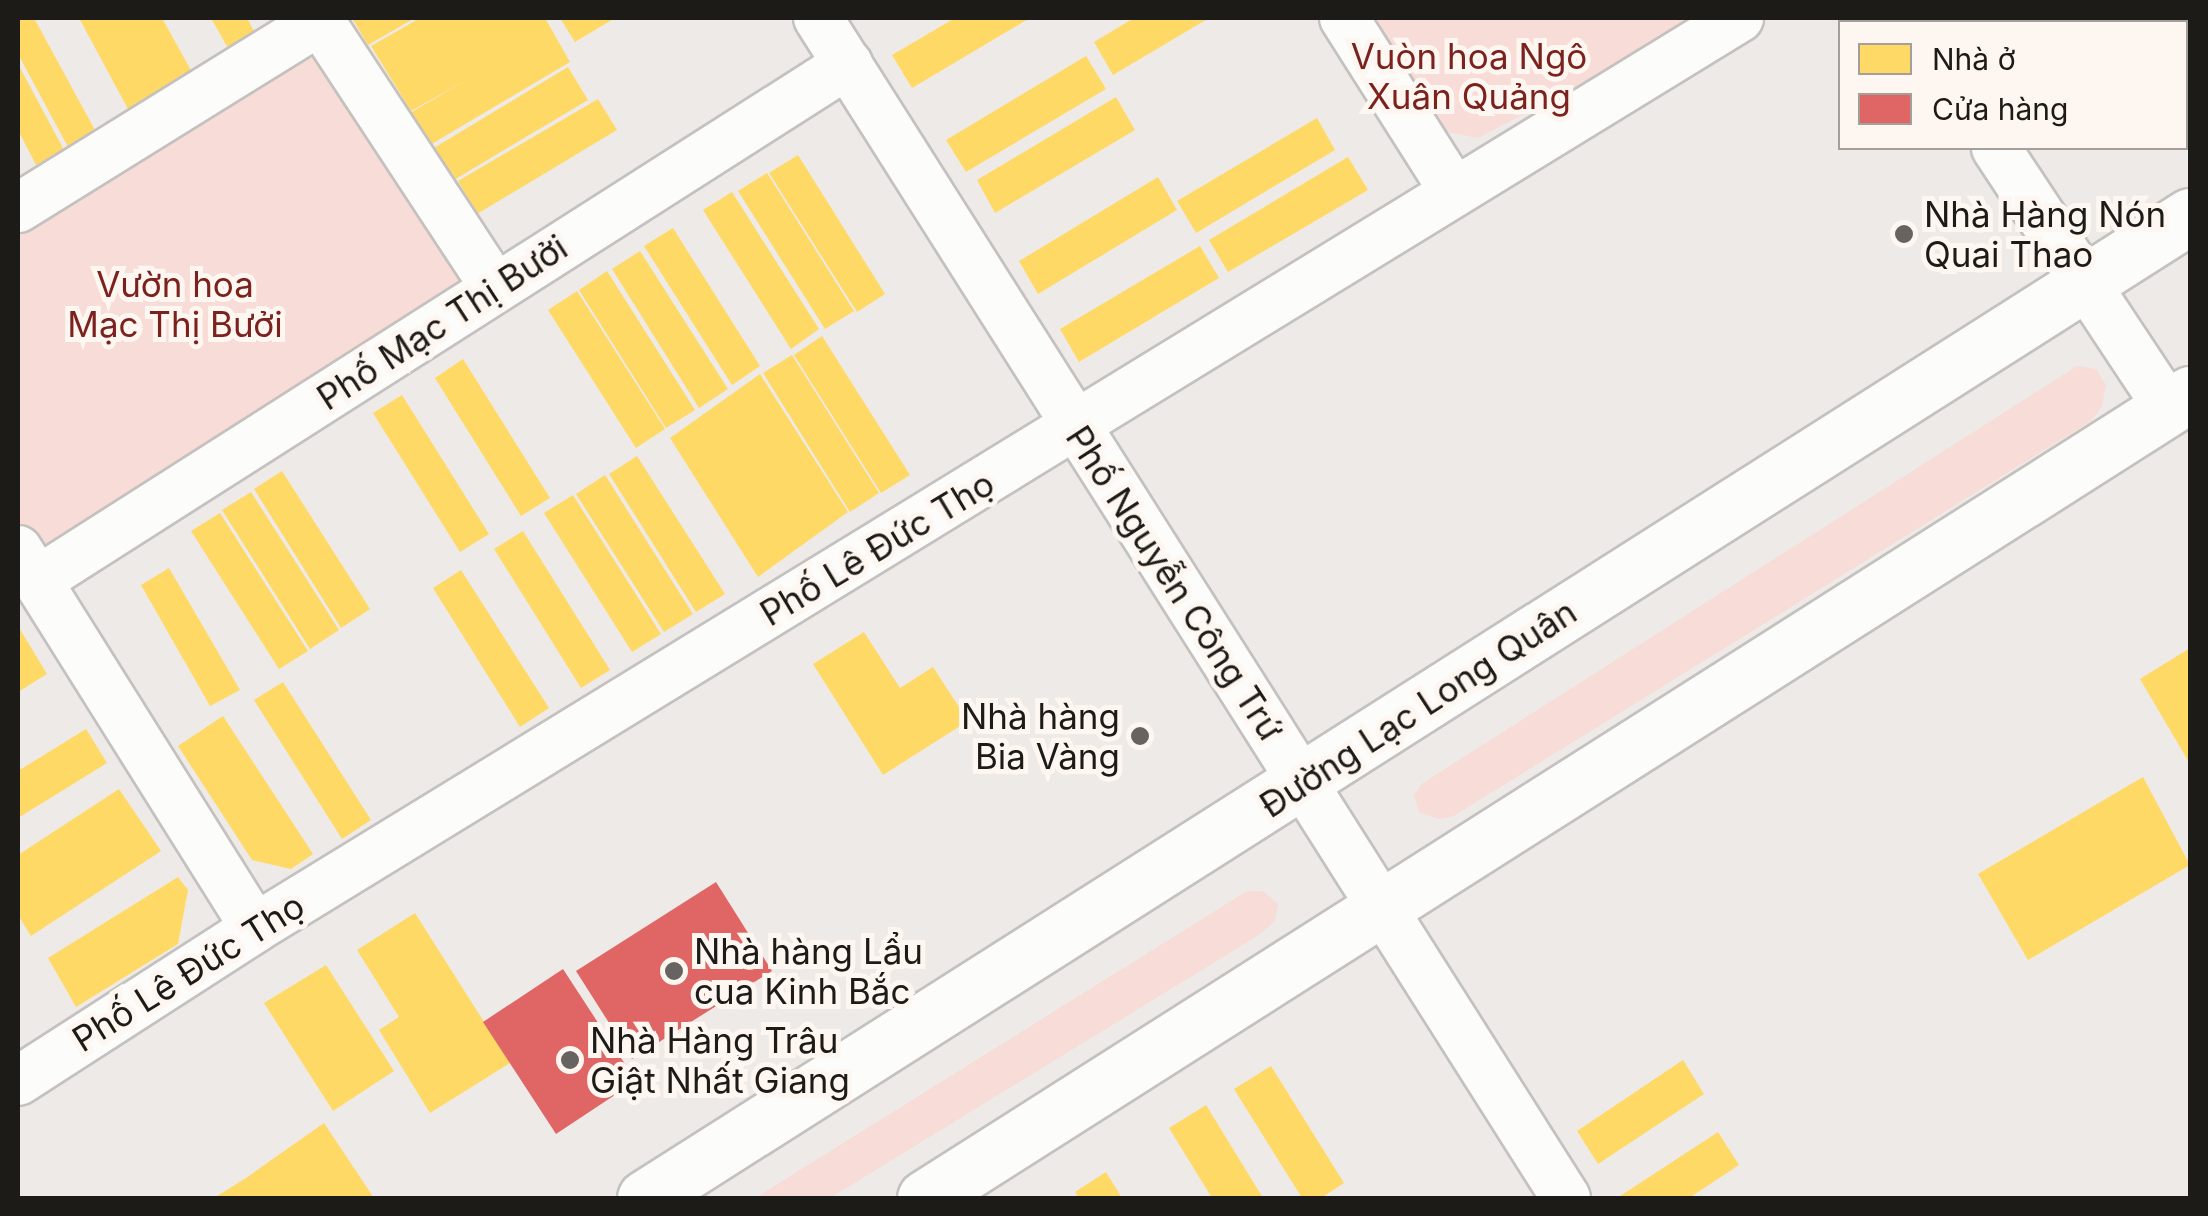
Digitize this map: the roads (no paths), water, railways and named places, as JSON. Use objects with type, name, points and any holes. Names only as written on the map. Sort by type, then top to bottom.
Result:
[{"type":"main road","name":"Đường Lạc Long Quân","points":[[645,1198],[2190,216]]},
{"type":"main road","points":[[925,1198],[2180,402]]},
{"type":"street","points":[[18,208],[320,18],[495,287]]},
{"type":"street","name":"Phố Nguyễn Công Trứ","points":[[818,18],[1566,1198]]},
{"type":"street","points":[[1344,18],[1453,190]]},
{"type":"street","name":"Phố Lê Đức Thọ","points":[[18,1081],[255,928],[1739,18]]},
{"type":"street","name":"Phố Mạc Thị Bưởi","points":[[27,565],[495,287],[848,64]]},
{"type":"street","points":[[1997,150],[2084,282],[2180,402]]},
{"type":"street","points":[[27,565],[255,928]]},
{"type":"place","name":"Nhà Hàng Nón Quai Thao","points":[[1904,234]]},
{"type":"place","name":"Nhà hàng Bia Vàng","points":[[1140,736]]},
{"type":"place","name":"Nhà hàng Lẩu cua Kinh Bắc","points":[[674,971]]},
{"type":"place","name":"Nhà Hàng Trâu Giật Nhất Giang","points":[[570,1060]]},
{"type":"park label","name":"Vuòn hoa Ngô Xuân Quảng","points":[[1469,76]]},
{"type":"park label","name":"Vườn hoa Mạc Thị Bưởi","points":[[175,304]]}]
